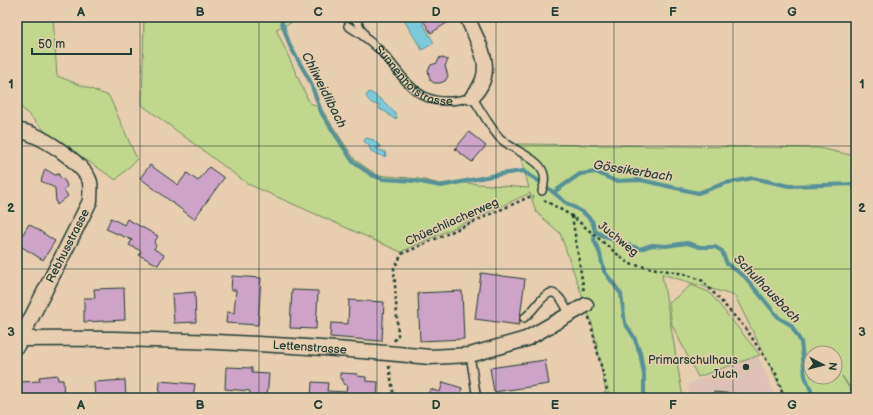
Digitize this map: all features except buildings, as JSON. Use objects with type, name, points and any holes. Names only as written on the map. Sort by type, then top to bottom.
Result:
[{"type":"street","name":"Sunnenhofstrasse","points":[[467,17],[480,49],[486,71],[480,89],[472,97]]},
{"type":"street","name":"Rebhusstrasse","points":[[17,131],[24,130],[45,140],[80,167],[90,182],[90,201],[19,343]]},
{"type":"street","name":"Lettenstrasse","points":[[19,343],[98,338],[186,340],[430,357],[470,356],[526,339],[586,305]]},
{"type":"lane","points":[[354,17],[366,37]]},
{"type":"lane","name":"Sunnenhofstrasse","points":[[348,26],[366,37],[386,56],[408,83],[426,97],[452,101],[472,97]]},
{"type":"lane","points":[[472,97],[499,137],[532,159],[542,168],[546,181],[540,194]]},
{"type":"lane","points":[[524,318],[532,312],[540,299],[547,294],[553,294],[562,300],[569,314]]},
{"type":"lane","points":[[470,356],[478,398]]},
{"type":"path","name":"Juchweg","points":[[540,194],[584,226],[602,242],[634,266],[685,274],[703,281],[746,329],[776,374],[784,398]]},
{"type":"path","name":"Chüechliacherweg","points":[[387,353],[398,335],[394,268],[402,254],[529,197],[540,194]]},
{"type":"path","points":[[387,353],[394,398]]},
{"type":"shaded area","name":"Primarschulhaus Juch","points":[[758,356],[776,398],[690,398],[688,384]]},
{"type":"green space","points":[[17,17],[53,17],[57,76],[109,96],[137,159],[116,180],[48,134],[17,103]]},
{"type":"green space","points":[[144,17],[294,17],[291,23],[276,29],[309,102],[322,110],[355,160],[377,175],[420,179],[440,184],[452,182],[529,188],[517,144],[819,148],[855,156],[852,188],[856,189],[856,396],[843,377],[843,345],[803,345],[803,385],[843,385],[843,378],[855,398],[786,398],[735,296],[662,274],[683,398],[592,398],[606,392],[593,327],[560,233],[536,212],[530,193],[401,252],[248,184],[142,105]]},
{"type":"green space","points":[[691,285],[709,292],[760,355],[698,377],[672,325],[669,303]]},
{"type":"water","points":[[402,17],[419,17],[434,43],[422,50]]},
{"type":"water","points":[[369,92],[386,104],[394,112],[397,118],[394,119],[386,112],[379,109],[380,105],[370,102],[366,96]]},
{"type":"water","points":[[366,138],[374,140],[381,147],[375,148],[385,152],[386,156],[384,157],[371,151],[369,146],[364,141]]},
{"type":"waterway","name":"Chliweidlibach","points":[[280,17],[290,46],[310,81],[322,114],[353,162],[372,175],[383,179],[415,181],[441,186],[523,171],[542,183],[565,202],[584,213],[592,221],[595,231],[594,240],[600,254],[604,271],[621,294],[625,323],[634,337],[640,353],[644,375],[644,398]]},
{"type":"waterway","name":"Gössikerbach","points":[[554,192],[580,174],[596,172],[615,181],[641,180],[698,193],[726,183],[753,178],[789,186],[856,184]]},
{"type":"waterway","name":"Schulhausbach","points":[[595,231],[605,237],[640,249],[652,245],[666,246],[687,243],[700,247],[715,247],[722,251],[727,264],[745,277],[779,318],[791,325],[801,342],[805,376],[814,398]]},
{"type":"place","name":"Primarschulhaus Juch","points":[[746,367]]}]
